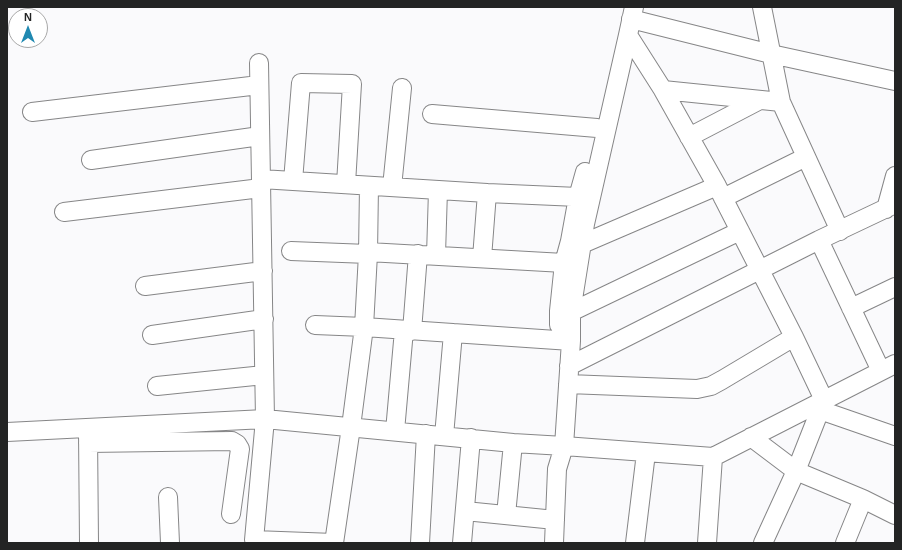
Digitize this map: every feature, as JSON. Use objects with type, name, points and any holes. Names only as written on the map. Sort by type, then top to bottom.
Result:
[{"type":"street","points":[[762,7],[781,102],[840,231]]},
{"type":"street","points":[[629,17],[772,54],[895,81]]},
{"type":"street","points":[[629,17],[662,90],[720,192],[794,337],[822,405],[796,471],[763,543]]},
{"type":"street","points":[[558,445],[568,384],[569,366],[559,311],[564,263],[570,241],[578,197],[597,128],[607,73],[629,17]]},
{"type":"street","points":[[554,543],[564,341],[571,312],[587,216],[629,17]]},
{"type":"street","points":[[259,63],[265,419],[254,541],[334,543],[364,327],[370,186]]},
{"type":"street","points":[[293,181],[302,83],[352,84],[346,184]]},
{"type":"street","points":[[32,112],[259,85]]},
{"type":"street","points":[[392,187],[402,88]]},
{"type":"street","points":[[662,90],[781,102]]},
{"type":"street","points":[[689,137],[760,100]]},
{"type":"street","points":[[432,114],[597,128]]},
{"type":"street","points":[[91,160],[260,136]]},
{"type":"street","points":[[582,244],[720,192],[806,157]]},
{"type":"street","points":[[569,366],[819,240],[890,206],[895,176]]},
{"type":"street","points":[[64,212],[261,184],[293,181],[578,197]]},
{"type":"street","points":[[395,431],[408,330],[427,255],[438,190]]},
{"type":"street","points":[[482,258],[487,193]]},
{"type":"street","points":[[571,312],[740,231]]},
{"type":"street","points":[[88,435],[265,419],[513,443],[713,457],[751,437],[822,405],[888,367],[851,308],[819,240]]},
{"type":"street","points":[[291,251],[427,255],[564,263]]},
{"type":"street","points":[[145,286],[263,271]]},
{"type":"street","points":[[851,308],[895,287]]},
{"type":"street","points":[[152,335],[264,319]]},
{"type":"street","points":[[315,325],[564,341]]},
{"type":"street","points":[[444,436],[453,333]]},
{"type":"street","points":[[568,384],[697,388],[711,386],[794,337]]},
{"type":"street","points":[[157,386],[264,375]]},
{"type":"street","points":[[822,405],[895,436]]},
{"type":"street","points":[[7,432],[232,442],[237,444],[240,448],[231,514]]},
{"type":"street","points":[[420,543],[426,434]]},
{"type":"street","points":[[88,435],[89,543]]},
{"type":"street","points":[[751,437],[796,471],[863,499],[895,515]]},
{"type":"street","points":[[462,543],[471,438]]},
{"type":"street","points":[[506,515],[513,443]]},
{"type":"street","points":[[635,543],[646,453]]},
{"type":"street","points":[[707,543],[713,457]]},
{"type":"street","points":[[168,497],[170,543]]},
{"type":"street","points":[[845,543],[863,499]]},
{"type":"street","points":[[465,511],[555,520]]}]
